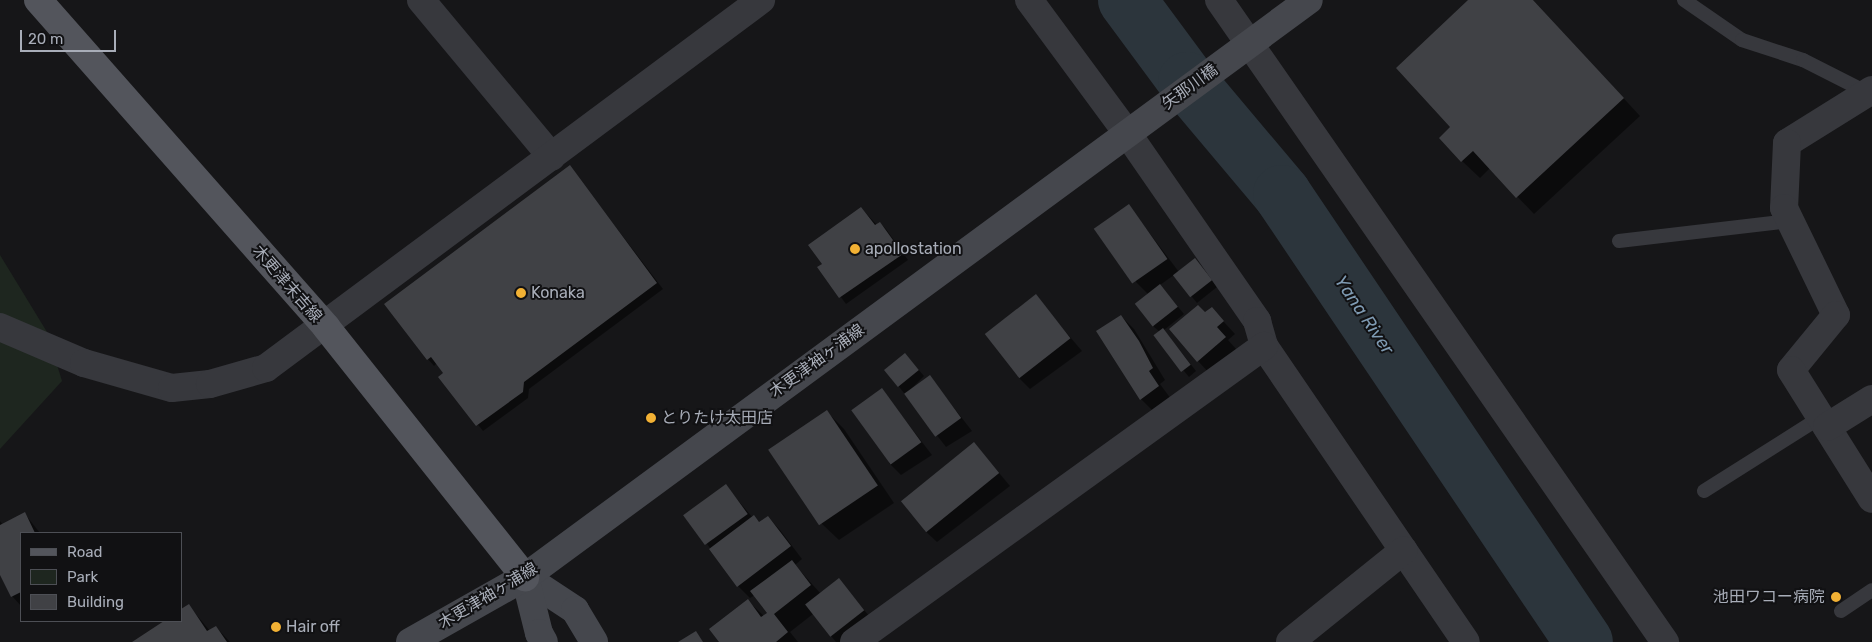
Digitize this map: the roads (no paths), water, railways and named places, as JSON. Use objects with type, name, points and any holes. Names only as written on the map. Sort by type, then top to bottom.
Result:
[{"type":"main road","name":"木更津末吉線","points":[[38,0],[326,327],[525,577]]},
{"type":"main road","points":[[1244,49],[1309,0]]},
{"type":"main road","name":"矢那川橋","points":[[1135,127],[1244,49]]},
{"type":"main road","name":"木更津袖ヶ浦線","points":[[410,642],[525,577],[1135,127]]},
{"type":"main road","points":[[525,577],[539,633],[544,642]]},
{"type":"main road","points":[[525,577],[575,610],[594,642]]},
{"type":"street","points":[[421,0],[552,157]]},
{"type":"street","points":[[1029,0],[1135,127],[1257,321],[1264,346],[1466,642]]},
{"type":"street","points":[[1218,0],[1244,49],[1665,642]]},
{"type":"street","points":[[0,327],[84,363],[172,388],[210,384],[266,368],[326,327],[552,157],[749,4]]},
{"type":"street","points":[[1871,94],[1787,143],[1784,208],[1836,315],[1791,370],[1872,499]]},
{"type":"street","points":[[854,642],[1264,346]]},
{"type":"street","points":[[1824,422],[1872,399]]},
{"type":"street","points":[[1290,642],[1404,550]]},
{"type":"lane","points":[[1684,0],[1742,40],[1802,60],[1871,94]]},
{"type":"lane","points":[[1619,241],[1790,221]]},
{"type":"lane","points":[[1704,491],[1824,422]]},
{"type":"lane","points":[[1841,610],[1872,590]]},
{"type":"waterway","name":"Yana River","points":[[1127,0],[1187,81],[1282,194],[1584,642]]},
{"type":"place","name":"apollostation","points":[[855,249]]},
{"type":"place","name":"Konaka","points":[[521,293]]},
{"type":"place","name":"とりたけ太田店","points":[[651,418]]},
{"type":"place","name":"池田ワコー病院","points":[[1836,597]]},
{"type":"place","name":"Hair off","points":[[276,627]]}]
